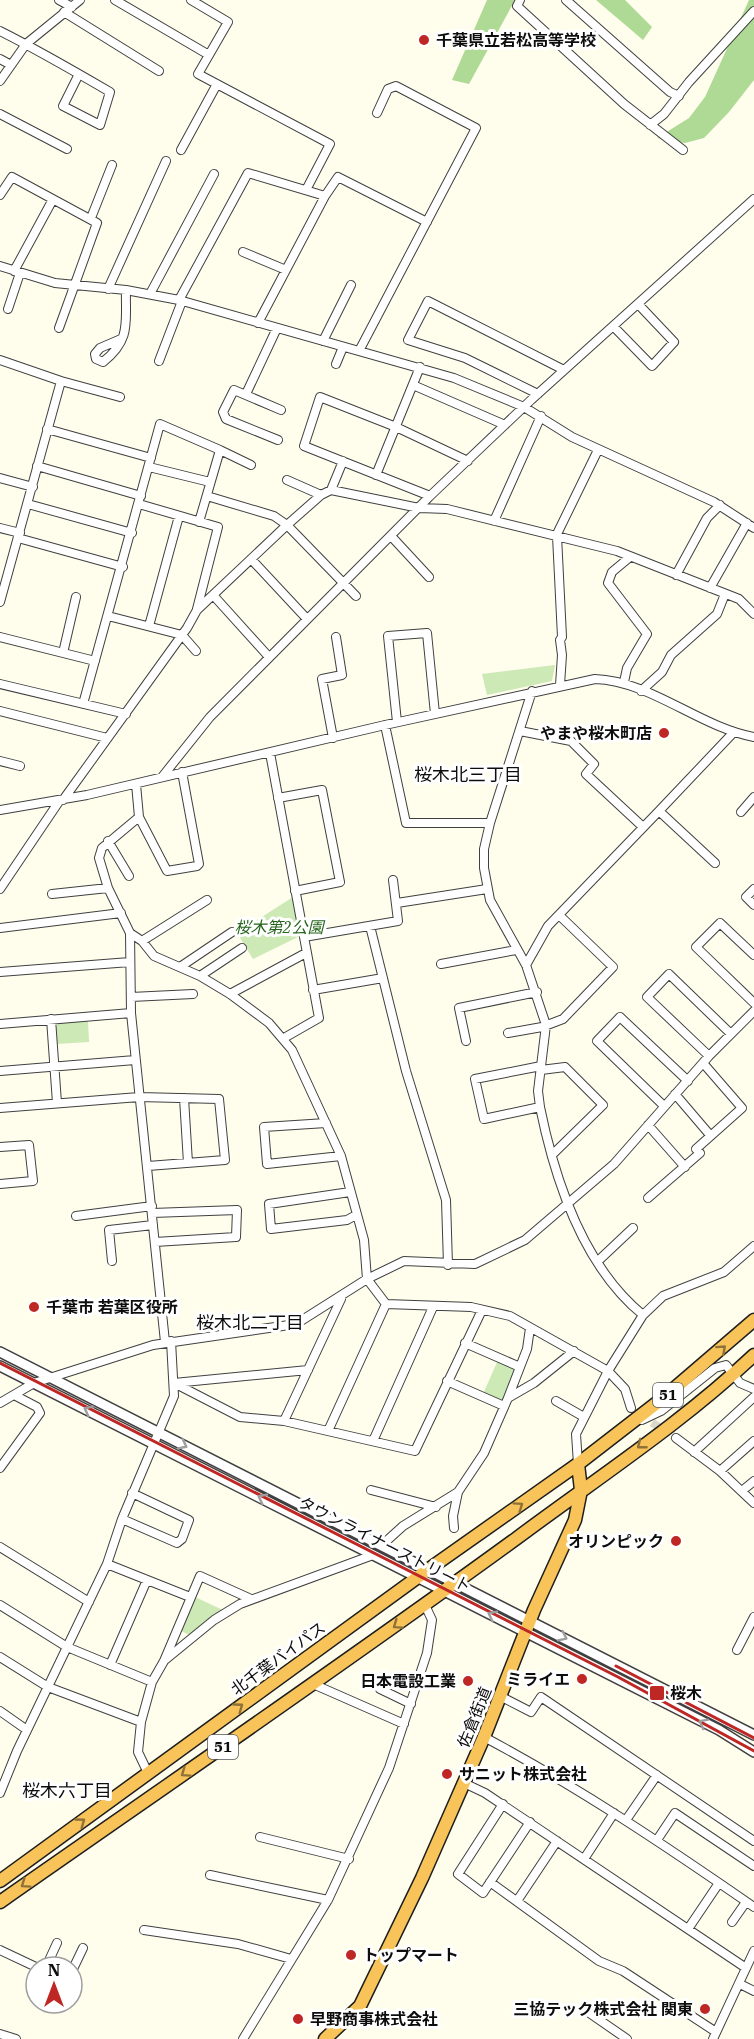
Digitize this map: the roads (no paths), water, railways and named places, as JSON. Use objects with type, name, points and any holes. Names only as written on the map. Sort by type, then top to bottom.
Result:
[{"type":"highway","name":"51","points":[[578,1464],[703,1366],[754,1320]]},
{"type":"highway","name":"51","points":[[0,1902],[445,1591],[733,1374],[754,1355]]},
{"type":"highway","name":"佐倉街道","points":[[325,2039],[340,2028],[360,2006],[422,1878],[464,1784],[528,1626],[575,1520],[581,1490],[578,1464]]},
{"type":"highway","name":"北千葉バイパス","points":[[0,1881],[417,1577],[578,1464]]},
{"type":"street","points":[[59,0],[72,7]]},
{"type":"street","points":[[0,81],[26,44],[80,0]]},
{"type":"street","points":[[115,0],[209,55]]},
{"type":"street","points":[[191,0],[228,22],[198,74],[330,144],[306,190]]},
{"type":"street","points":[[520,0],[517,6],[650,125],[683,150]]},
{"type":"street","points":[[566,0],[670,93],[679,96]]},
{"type":"street","points":[[650,125],[664,114],[754,11]]},
{"type":"street","points":[[64,12],[159,71]]},
{"type":"street","points":[[0,31],[26,44],[79,74],[110,92],[100,125],[63,106],[79,74]]},
{"type":"street","points":[[0,59],[12,65]]},
{"type":"street","points":[[181,150],[218,84]]},
{"type":"street","points":[[359,351],[476,128],[396,86],[388,89],[377,113]]},
{"type":"street","points":[[0,114],[68,149]]},
{"type":"street","points":[[108,289],[166,162]]},
{"type":"street","points":[[91,218],[112,165]]},
{"type":"street","points":[[159,361],[181,300],[248,173],[325,196]]},
{"type":"street","points":[[150,294],[214,174]]},
{"type":"street","points":[[0,195],[12,177],[52,201],[91,218],[97,223],[59,328]]},
{"type":"street","points":[[258,323],[325,196],[338,177],[427,222]]},
{"type":"street","points":[[162,777],[210,717],[430,496],[564,370],[754,199]]},
{"type":"street","points":[[8,309],[17,272],[52,201]]},
{"type":"street","points":[[243,252],[286,270]]},
{"type":"street","points":[[0,266],[73,286],[126,290],[181,300],[454,378],[524,407],[572,438],[720,505],[751,526],[710,588]]},
{"type":"street","points":[[323,341],[351,285]]},
{"type":"street","points":[[121,339],[128,321],[126,290]]},
{"type":"street","points":[[538,394],[465,358],[408,340],[428,301],[564,370]]},
{"type":"street","points":[[613,326],[652,366],[674,342],[638,304]]},
{"type":"street","points":[[246,394],[277,328]]},
{"type":"street","points":[[336,364],[343,347]]},
{"type":"street","points":[[0,360],[61,381],[120,397]]},
{"type":"street","points":[[376,475],[420,368]]},
{"type":"street","points":[[0,602],[61,381]]},
{"type":"street","points":[[413,385],[505,425]]},
{"type":"street","points":[[278,440],[226,419],[223,412],[234,390],[281,410]]},
{"type":"street","points":[[430,496],[304,446],[320,397],[396,427],[468,461]]},
{"type":"street","points":[[494,521],[541,416]]},
{"type":"street","points":[[83,704],[123,567],[160,424],[251,465]]},
{"type":"street","points":[[47,429],[210,483]]},
{"type":"street","points":[[200,522],[220,450]]},
{"type":"street","points":[[560,685],[562,655],[560,640],[562,637],[557,536],[598,450]]},
{"type":"street","points":[[331,490],[343,461]]},
{"type":"street","points":[[37,466],[141,496]]},
{"type":"street","points":[[0,478],[33,487]]},
{"type":"street","points":[[287,480],[321,495]]},
{"type":"street","points":[[0,889],[61,800],[182,635],[197,610],[287,525],[321,495],[331,490],[418,508],[447,509],[617,551],[739,599],[754,614]]},
{"type":"street","points":[[207,496],[274,516],[287,525],[356,596]]},
{"type":"street","points":[[28,504],[132,533]]},
{"type":"street","points":[[139,504],[218,527],[197,610]]},
{"type":"street","points":[[676,575],[707,518],[720,505]]},
{"type":"street","points":[[149,626],[179,516]]},
{"type":"street","points":[[0,528],[123,567]]},
{"type":"street","points":[[391,536],[429,577]]},
{"type":"street","points":[[624,682],[627,668],[647,634],[608,583],[612,572],[630,557]]},
{"type":"street","points":[[251,560],[307,619]]},
{"type":"street","points":[[641,691],[662,672],[671,655],[717,614],[725,594]]},
{"type":"street","points":[[213,595],[269,657]]},
{"type":"street","points":[[63,653],[76,597]]},
{"type":"street","points":[[108,616],[182,635],[196,651]]},
{"type":"street","points":[[397,722],[388,636],[427,633],[435,714]]},
{"type":"street","points":[[0,637],[95,661]]},
{"type":"street","points":[[333,738],[322,679],[342,675],[336,637]]},
{"type":"street","points":[[0,810],[136,784],[532,691],[595,679],[624,682],[733,733],[754,737]]},
{"type":"street","points":[[0,684],[126,714]]},
{"type":"street","points":[[532,691],[490,823],[484,849],[487,889],[495,911],[526,965],[537,992],[546,1025],[541,1068],[540,1107],[567,1203],[598,1261],[622,1295],[643,1316]]},
{"type":"street","points":[[0,711],[107,738]]},
{"type":"street","points":[[385,725],[406,823],[490,823]]},
{"type":"street","points":[[520,731],[571,741],[594,764],[586,774],[643,828]]},
{"type":"street","points":[[526,965],[548,926],[733,733]]},
{"type":"street","points":[[270,753],[319,1018],[284,1038]]},
{"type":"street","points":[[0,761],[20,766]]},
{"type":"street","points":[[136,784],[139,817],[167,871],[200,864],[182,772]]},
{"type":"street","points":[[278,798],[322,790],[340,882],[295,891]]},
{"type":"street","points":[[741,812],[754,797]]},
{"type":"street","points":[[659,811],[715,863]]},
{"type":"street","points":[[0,1793],[2,1779],[107,1564],[132,1493],[174,1396],[135,1060],[130,997],[130,933],[108,888],[99,858],[102,848],[139,817]]},
{"type":"street","points":[[108,842],[129,876]]},
{"type":"street","points":[[304,937],[398,921],[393,880]]},
{"type":"street","points":[[52,894],[108,888]]},
{"type":"street","points":[[397,903],[487,889]]},
{"type":"street","points":[[754,889],[746,897],[754,905]]},
{"type":"street","points":[[142,941],[207,900]]},
{"type":"street","points":[[0,928],[121,913]]},
{"type":"street","points":[[508,1034],[546,1025],[570,1014],[613,967],[559,915]]},
{"type":"street","points":[[754,956],[720,922],[696,947],[754,1003]]},
{"type":"street","points":[[370,926],[406,1071],[447,1200],[448,1264]]},
{"type":"street","points":[[180,967],[231,932]]},
{"type":"street","points":[[130,933],[142,941],[154,956],[200,976],[230,994],[269,1023],[284,1038],[301,1067],[341,1156],[364,1240],[367,1279],[386,1304],[482,1310],[510,1316],[608,1371],[626,1389],[631,1408]]},
{"type":"street","points":[[200,976],[242,948]]},
{"type":"street","points":[[441,964],[516,950]]},
{"type":"street","points":[[230,994],[306,953]]},
{"type":"street","points":[[0,972],[130,962]]},
{"type":"street","points":[[709,1056],[647,997],[669,974],[731,1034]]},
{"type":"street","points":[[313,990],[383,978]]},
{"type":"street","points":[[466,1041],[459,1008],[537,992]]},
{"type":"street","points":[[130,997],[193,994]]},
{"type":"street","points":[[0,1402],[34,1383],[168,1342],[288,1327],[342,1297],[367,1279],[404,1262],[476,1264],[509,1250],[614,1164],[709,1056],[754,1011]]},
{"type":"street","points":[[0,1024],[131,1013]]},
{"type":"street","points":[[664,1106],[597,1041],[620,1017],[688,1081]]},
{"type":"street","points":[[51,1019],[57,1104]]},
{"type":"street","points":[[0,1071],[135,1060]]},
{"type":"street","points":[[648,1198],[700,1153],[696,1149],[742,1108],[703,1064]]},
{"type":"street","points":[[540,1107],[484,1119],[475,1080],[541,1068],[565,1067],[603,1104],[553,1154]]},
{"type":"street","points":[[675,1094],[710,1135]]},
{"type":"street","points":[[0,1108],[139,1097],[219,1099],[225,1160],[148,1166]]},
{"type":"street","points":[[184,1098],[188,1163]]},
{"type":"street","points":[[326,1124],[264,1127],[267,1164],[341,1156]]},
{"type":"street","points":[[648,1125],[685,1167]]},
{"type":"street","points":[[0,1147],[29,1145],[33,1181],[0,1184]]},
{"type":"street","points":[[350,1192],[268,1204],[271,1229],[347,1220],[356,1215]]},
{"type":"street","points":[[76,1216],[152,1210],[237,1210],[236,1237],[155,1242]]},
{"type":"street","points":[[112,1261],[109,1230],[153,1225]]},
{"type":"street","points":[[598,1261],[633,1228]]},
{"type":"street","points":[[578,1464],[576,1434],[608,1371],[643,1316],[663,1296],[724,1272],[754,1246]]},
{"type":"street","points":[[284,1421],[342,1297]]},
{"type":"street","points":[[328,1431],[386,1304]]},
{"type":"street","points":[[373,1440],[433,1307]]},
{"type":"street","points":[[174,1383],[240,1417],[284,1421],[415,1450],[482,1310]]},
{"type":"street","points":[[454,1528],[453,1516],[458,1492],[484,1453],[527,1349],[530,1328]]},
{"type":"street","points":[[465,1342],[520,1367]]},
{"type":"street","points":[[508,1398],[534,1383],[574,1351]]},
{"type":"street","name":"タウンライナーストリート","points":[[0,1352],[456,1583],[528,1626],[754,1752]]},
{"type":"street","points":[[628,1425],[662,1411],[715,1368],[726,1365],[741,1383],[754,1389]]},
{"type":"street","name":"タウンライナーストリート","points":[[0,1366],[445,1591],[528,1626],[754,1735]]},
{"type":"street","points":[[174,1383],[309,1370]]},
{"type":"street","points":[[447,1381],[504,1406]]},
{"type":"street","points":[[0,1468],[40,1413],[38,1407],[14,1395]]},
{"type":"street","points":[[694,1452],[754,1397]]},
{"type":"street","points":[[556,1401],[585,1417]]},
{"type":"street","points":[[676,1438],[743,1490],[754,1503]]},
{"type":"street","points":[[720,1471],[754,1441]]},
{"type":"street","points":[[743,1490],[754,1481]]},
{"type":"street","points":[[371,1490],[436,1507]]},
{"type":"street","points":[[381,1545],[403,1526],[458,1492]]},
{"type":"street","points":[[122,1519],[177,1543],[182,1539],[189,1520],[132,1493]]},
{"type":"street","points":[[0,1547],[89,1602]]},
{"type":"street","points":[[164,1661],[214,1620],[251,1599],[374,1555]]},
{"type":"street","points":[[107,1564],[190,1597]]},
{"type":"street","points":[[148,1773],[138,1752],[141,1722],[152,1682],[164,1661],[200,1576],[251,1599]]},
{"type":"street","points":[[110,1665],[147,1580]]},
{"type":"street","points":[[0,1605],[67,1647],[152,1682]]},
{"type":"street","points":[[243,2039],[328,1900],[349,1859],[389,1768],[427,1653],[432,1620],[425,1605]]},
{"type":"street","points":[[736,1650],[754,1617]]},
{"type":"street","points":[[0,1657],[48,1686],[141,1722]]},
{"type":"street","points":[[313,1684],[404,1724]]},
{"type":"street","points":[[380,1689],[411,1704]]},
{"type":"street","points":[[500,1696],[531,1712],[541,1696],[754,1841]]},
{"type":"street","points":[[0,1711],[27,1730]]},
{"type":"street","points":[[484,1737],[548,1771],[626,1820],[754,1907]]},
{"type":"street","points":[[626,1820],[657,1775]]},
{"type":"street","points":[[464,1784],[503,1804],[746,1968]]},
{"type":"street","points":[[503,1804],[458,1874],[483,1893],[530,1822]]},
{"type":"street","points":[[584,1859],[614,1813]]},
{"type":"street","points":[[657,1840],[675,1813],[754,1866]]},
{"type":"street","points":[[260,1838],[349,1859]]},
{"type":"street","points":[[517,1901],[557,1841]]},
{"type":"street","points":[[210,1875],[328,1900]]},
{"type":"street","points":[[490,1882],[599,1961],[622,1971],[715,2035],[754,1951]]},
{"type":"street","points":[[688,1929],[719,1883]]},
{"type":"street","points":[[732,1922],[746,1902]]},
{"type":"street","points":[[144,1930],[238,1944],[291,1959]]},
{"type":"street","points":[[52,1955],[57,1943]]},
{"type":"street","points":[[80,1955],[83,1948]]},
{"type":"street","points":[[0,1950],[24,1961]]},
{"type":"street","points":[[740,1984],[754,1991]]},
{"type":"street","points":[[585,2010],[627,2039]]},
{"type":"street","points":[[0,2034],[16,2039]]},
{"type":"tunnel","points":[[642,1416],[676,1438]]},
{"type":"railway","points":[[0,1363],[618,1677],[754,1751]]},
{"type":"railway","points":[[616,1666],[754,1738]]},
{"type":"place","name":"千葉県立若松高等学校","points":[[424,40]]},
{"type":"place","name":"やまや桜木町店","points":[[664,733]]},
{"type":"place","name":"千葉市 若葉区役所","points":[[34,1307]]},
{"type":"place","name":"オリンピック","points":[[676,1541]]},
{"type":"place","name":"ミライエ","points":[[582,1679]]},
{"type":"place","name":"日本電設工業","points":[[468,1681]]},
{"type":"place","name":"桜木","points":[[657,1693]]},
{"type":"place","name":"サニット株式会社","points":[[447,1774]]},
{"type":"place","name":"トップマート","points":[[351,1955]]},
{"type":"place","name":"三協テック株式会社 関東","points":[[705,2009]]},
{"type":"place","name":"早野商事株式会社","points":[[298,2019]]},
{"type":"district","name":"桜木北三丁目","points":[[468,775]]},
{"type":"district","name":"桜木北二丁目","points":[[250,1323]]},
{"type":"district","name":"桜木六丁目","points":[[67,1791]]},
{"type":"park label","name":"桜木第2公園","points":[[279,927]]}]
